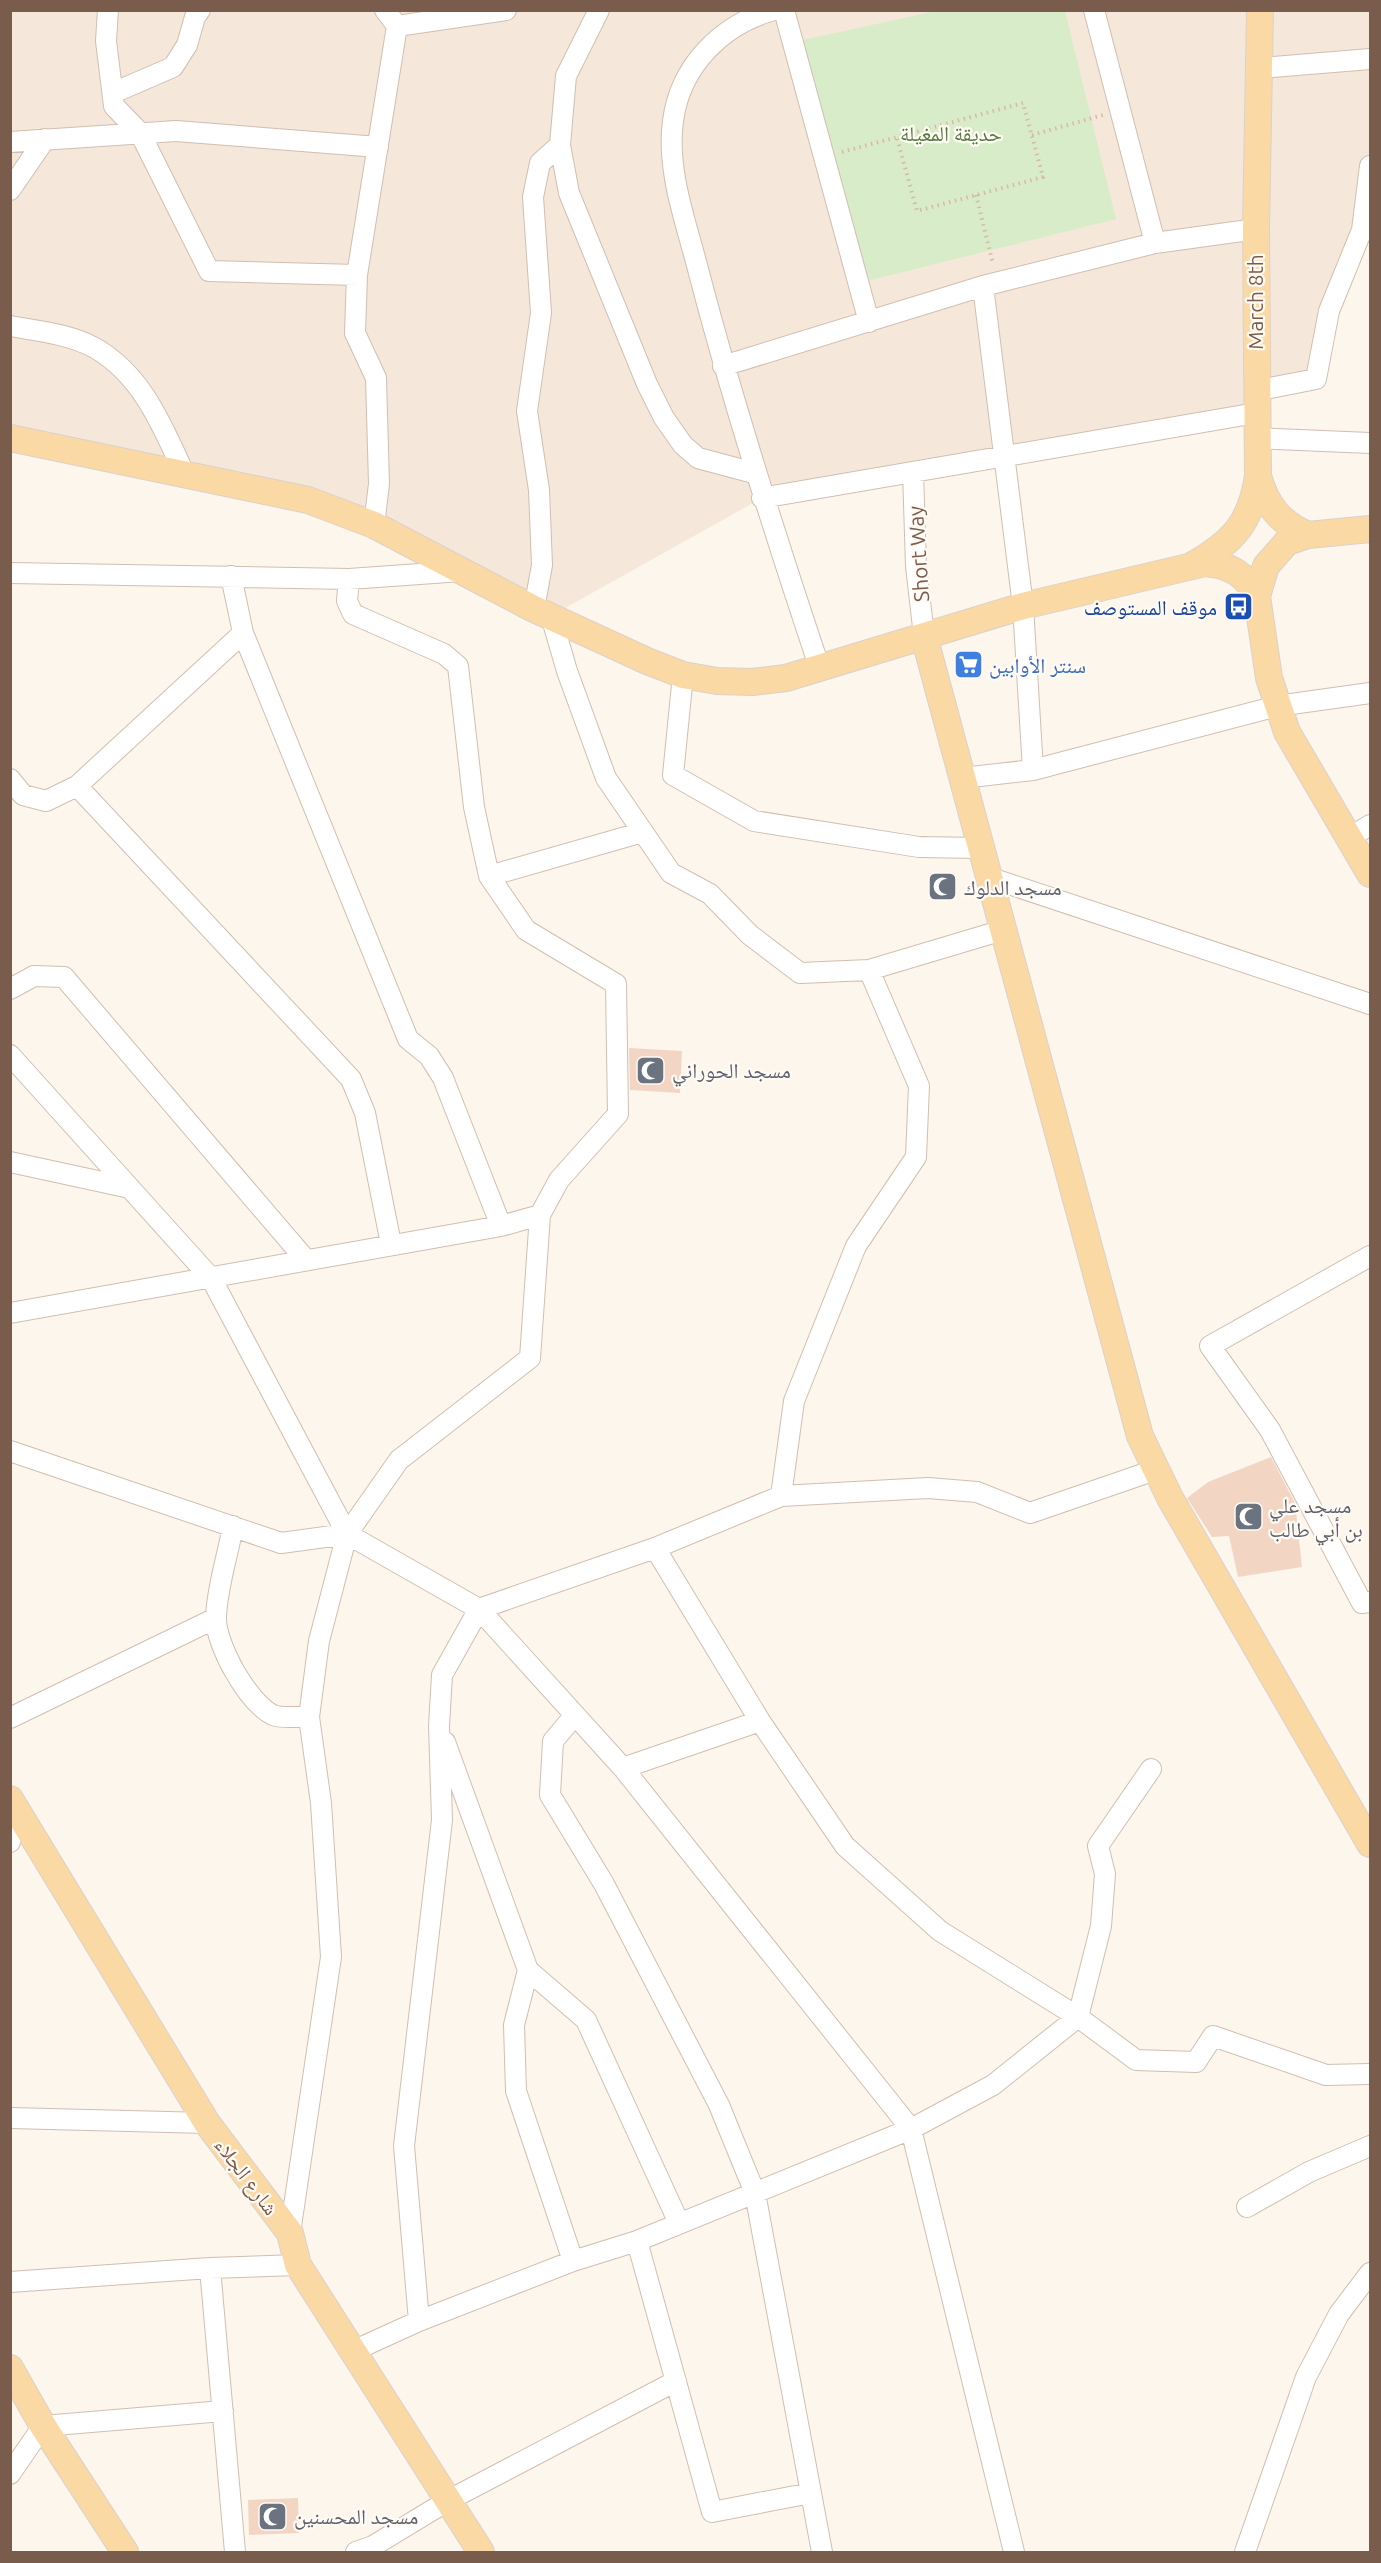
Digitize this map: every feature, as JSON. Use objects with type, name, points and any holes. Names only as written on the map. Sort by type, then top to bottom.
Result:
[{"type":"main road","name":"March 8th","points":[[1192,565],[1218,550],[1234,536],[1246,518],[1255,497],[1258,476],[1256,229],[1260,10]]},
{"type":"main road","points":[[10,438],[308,500],[374,525],[543,613],[647,661],[683,675],[717,681],[752,682],[786,678],[1023,606],[1192,565],[1212,563],[1231,568],[1242,575],[1257,596]]},
{"type":"main road","points":[[1258,476],[1269,506],[1293,528],[1308,535]]},
{"type":"main road","points":[[1371,529],[1308,535],[1287,542],[1275,552],[1266,566],[1257,596],[1269,678],[1277,706],[1299,756],[1360,832],[1371,874]]},
{"type":"main road","points":[[924,636],[1129,1404],[1155,1470],[1280,1692],[1371,1844]]},
{"type":"main road","name":"شارع الجلاء","points":[[14,1804],[207,2123],[290,2233],[298,2265],[481,2553]]},
{"type":"main road","points":[[10,2368],[43,2426],[125,2553]]},
{"type":"street","points":[[108,10],[106,40],[114,106],[140,133],[209,271],[357,275]]},
{"type":"street","points":[[113,93],[173,67],[188,45],[200,10]]},
{"type":"street","points":[[374,525],[379,484],[376,378],[355,333],[357,275],[378,147],[391,18],[506,10]]},
{"type":"street","points":[[599,10],[566,76],[560,145],[569,193],[664,418],[683,445],[698,458],[754,473]]},
{"type":"street","points":[[774,10],[755,15],[735,26],[700,57],[683,87],[673,120],[671,142],[677,185],[723,366],[762,498],[820,669]]},
{"type":"street","points":[[784,10],[868,322]]},
{"type":"street","points":[[1094,10],[1155,243]]},
{"type":"street","points":[[1260,68],[1371,59]]},
{"type":"street","points":[[10,142],[176,131],[378,147]]},
{"type":"street","points":[[10,190],[45,139]]},
{"type":"street","points":[[560,145],[540,163],[533,197],[541,313],[527,411],[538,490],[543,613],[606,778],[671,873],[710,894],[750,935],[800,973],[869,970],[1003,930]]},
{"type":"street","points":[[762,498],[1256,414],[1316,379],[1329,310],[1362,230],[1371,166]]},
{"type":"street","points":[[723,366],[990,284],[1155,243],[1256,229]]},
{"type":"street","points":[[990,284],[1004,457],[1023,606],[1033,770]]},
{"type":"street","points":[[10,326],[62,336],[94,347],[131,376],[157,413],[184,473]]},
{"type":"street","points":[[1256,414],[1371,443]]},
{"type":"street","name":"Short Way","points":[[913,472],[916,566],[924,636]]},
{"type":"street","points":[[10,573],[349,579],[462,571]]},
{"type":"street","points":[[231,576],[243,633],[408,1039],[429,1056],[443,1078],[501,1226]]},
{"type":"street","points":[[290,2233],[331,1957],[321,1803],[309,1717],[319,1641],[347,1534],[399,1460],[531,1358],[540,1215],[559,1180],[618,1114],[616,984],[526,930],[489,876],[474,807],[458,666],[444,654],[353,614],[347,601],[349,579]]},
{"type":"street","points":[[10,779],[23,795],[46,801],[76,786],[243,633]]},
{"type":"street","points":[[683,675],[673,776],[754,821],[919,847],[981,848]]},
{"type":"street","points":[[962,778],[1033,770],[1277,706],[1371,693]]},
{"type":"street","points":[[76,786],[351,1079],[364,1113],[391,1244]]},
{"type":"street","points":[[489,876],[643,832]]},
{"type":"street","points":[[988,877],[1371,1004]]},
{"type":"street","points":[[781,1497],[794,1401],[798,1390],[856,1246],[916,1157],[919,1086],[869,970]]},
{"type":"street","points":[[10,989],[34,976],[64,977],[306,1260]]},
{"type":"street","points":[[10,1055],[211,1278],[347,1534],[479,1609],[623,1768],[911,2128],[1014,2553]]},
{"type":"street","points":[[10,1161],[130,1188]]},
{"type":"street","points":[[10,1313],[501,1226],[540,1215]]},
{"type":"street","points":[[1371,1256],[1210,1346],[1270,1430],[1362,1603],[1371,1602]]},
{"type":"street","points":[[10,1451],[281,1542],[347,1534]]},
{"type":"street","points":[[419,2321],[404,2146],[442,1820],[439,1726],[442,1675],[479,1609],[655,1548],[781,1497],[928,1488],[977,1492],[1030,1513],[1155,1470]]},
{"type":"street","points":[[233,1526],[216,1618],[221,1641],[234,1670],[254,1700],[274,1715],[309,1717]]},
{"type":"street","points":[[655,1548],[760,1721],[845,1846],[940,1931],[1078,2017],[1136,2060],[1196,2062],[1213,2036],[1326,2075],[1371,2074]]},
{"type":"street","points":[[10,1718],[216,1618]]},
{"type":"street","points":[[575,1715],[553,1741],[550,1795],[604,1884],[708,2084],[754,2193],[822,2553]]},
{"type":"street","points":[[623,1768],[760,1721]]},
{"type":"street","points":[[439,1726],[528,1970],[586,2020],[679,2223]]},
{"type":"street","points":[[353,2350],[419,2321],[573,2261],[637,2241],[911,2128],[993,2085],[1078,2017],[1101,1926],[1105,1874],[1098,1846],[1151,1769]]},
{"type":"street","points":[[10,1842],[14,1804]]},
{"type":"street","points":[[528,1970],[514,2025],[516,2091],[573,2261]]},
{"type":"street","points":[[10,2118],[207,2123]]},
{"type":"street","points":[[1247,2207],[1309,2172],[1371,2146]]},
{"type":"street","points":[[637,2241],[712,2512],[811,2493]]},
{"type":"street","points":[[10,2282],[210,2268],[298,2265]]},
{"type":"street","points":[[210,2268],[235,2553]]},
{"type":"street","points":[[1245,2553],[1305,2377],[1339,2314],[1371,2273]]},
{"type":"street","points":[[356,2553],[373,2546],[449,2500],[676,2381]]},
{"type":"street","points":[[10,2474],[43,2426],[223,2411]]},
{"type":"path","points":[[824,157],[1023,103],[1043,177],[917,211],[897,138]]},
{"type":"path","points":[[1032,135],[1120,110]]},
{"type":"path","points":[[976,195],[990,284]]},
{"type":"shaded area","points":[[10,11],[1370,11],[1370,166],[1316,379],[1255,391],[1256,413],[762,498],[551,616],[374,525],[11,438]]},
{"type":"green space","name":"حديقة المغيلة","points":[[936,11],[1065,11],[1116,219],[863,282],[798,41]]},
{"type":"building","name":"مسجد الحوراني","points":[[629,1048],[682,1051],[680,1093],[630,1090]]},
{"type":"building","name":"مسجد علي بن أبي طالب","points":[[1271,1457],[1295,1503],[1302,1567],[1238,1577],[1229,1536],[1212,1537],[1187,1498],[1208,1482]]},
{"type":"building","name":"مسجد المحسنين","points":[[298,2498],[299,2533],[249,2535],[248,2500]]},
{"type":"place","name":"موقف المستوصف","points":[[1238,607]]},
{"type":"place","name":"سنتر الأوابين","points":[[968,665]]},
{"type":"place","name":"مسجد الدلوك","points":[[943,887]]},
{"type":"place","name":"مسجد الحوراني","points":[[651,1070]]},
{"type":"place","name":"مسجد علي بن أبي طالب","points":[[1248,1517]]},
{"type":"place","name":"مسجد المحسنين","points":[[273,2516]]}]
